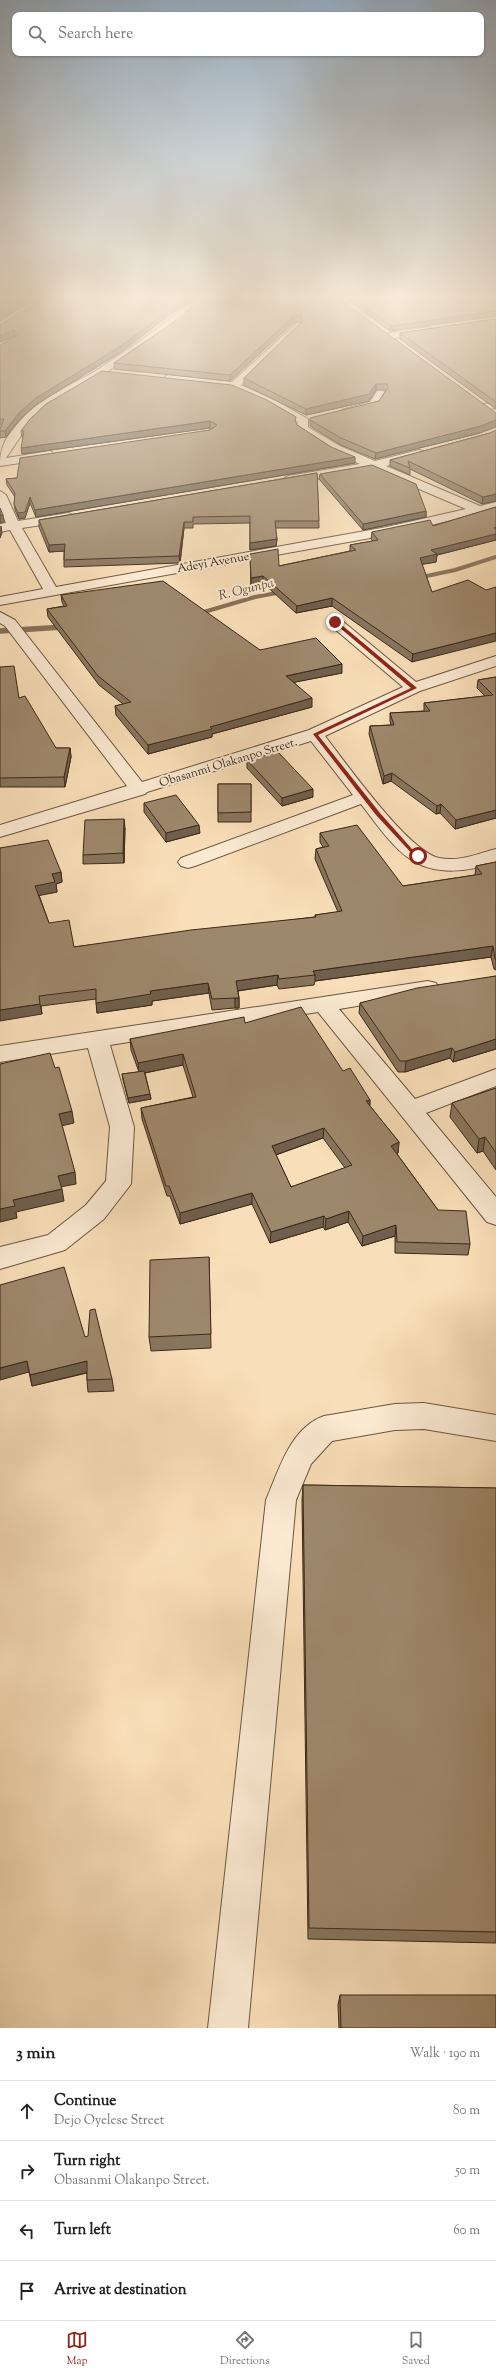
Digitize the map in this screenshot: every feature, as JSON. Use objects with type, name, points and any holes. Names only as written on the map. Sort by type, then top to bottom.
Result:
[{"type":"street","points":[[0,457],[25,422],[42,407],[62,395]]},
{"type":"street","points":[[253,395],[272,403],[304,421],[319,418]]},
{"type":"street","points":[[333,415],[374,404],[381,395]]},
{"type":"street","points":[[496,405],[480,404],[496,416]]},
{"type":"street","points":[[304,421],[302,428],[313,436],[374,465],[480,510]]},
{"type":"street","points":[[272,482],[374,465],[434,450]]},
{"type":"street","points":[[0,462],[62,453]]},
{"type":"street","points":[[0,495],[14,526],[52,592]]},
{"type":"street","name":"Adeyi Avenue","points":[[0,601],[387,531],[496,506]]},
{"type":"street","points":[[0,528],[85,514]]},
{"type":"street","points":[[5,619],[25,642],[140,790]]},
{"type":"street","points":[[335,622],[414,688]]},
{"type":"street","name":"Obasanmi Olakanpo Street.","points":[[0,831],[140,790],[315,734],[414,688],[496,661]]},
{"type":"street","points":[[315,734],[364,798],[418,856],[436,863],[455,865],[480,862],[496,855]]},
{"type":"street","points":[[188,862],[364,798]]},
{"type":"street","points":[[0,1054],[449,985]]},
{"type":"street","points":[[324,1005],[496,1215]]},
{"type":"street","points":[[0,1258],[56,1243],[95,1212],[118,1184],[122,1126],[97,1039]]},
{"type":"street","points":[[411,1110],[496,1077]]},
{"type":"street","points":[[228,2028],[280,1500],[300,1455],[324,1429],[395,1417],[424,1416],[496,1428]]},
{"type":"building","points":[[0,395],[41,395],[19,413],[5,431],[0,431],[4,419],[0,419]]},
{"type":"building","points":[[62,395],[254,395],[267,400],[296,417],[295,421],[297,425],[331,447],[355,457],[35,510],[30,497],[25,512],[18,513],[14,504],[15,493],[6,479],[17,478],[20,458],[210,430],[217,425],[210,421],[21,448],[24,431],[21,431],[30,419],[46,404]]},
{"type":"building","points":[[277,395],[366,395],[306,409]]},
{"type":"building","points":[[383,395],[471,395],[496,413],[496,420],[481,426],[376,453],[341,438],[310,420],[310,418],[379,401]]},
{"type":"building","points":[[486,395],[496,395],[496,402]]},
{"type":"building","points":[[496,430],[496,494],[483,497],[408,461],[410,468],[390,460],[490,433]]},
{"type":"building","points":[[372,465],[416,484],[426,511],[363,524],[320,474]]},
{"type":"building","points":[[317,473],[319,521],[275,521],[277,539],[250,543],[250,516],[193,517],[193,522],[184,522],[179,556],[64,560],[65,544],[49,545],[39,520]]},
{"type":"building","points":[[496,507],[496,527],[494,528],[496,529],[496,534],[431,550],[437,554],[420,558],[432,592],[468,580],[486,590],[496,587],[496,633],[413,654],[332,598],[297,606],[263,576],[251,578],[250,554],[278,549],[279,566],[356,550],[350,545],[378,540],[372,532],[430,520],[433,526]]},
{"type":"building","points":[[0,508],[3,515],[0,515]]},
{"type":"building","points":[[163,581],[260,650],[316,638],[342,664],[286,676],[312,698],[210,727],[212,729],[148,745],[115,706],[131,702],[98,676],[47,609],[67,606],[61,595]]},
{"type":"building","points":[[14,666],[19,698],[25,696],[56,748],[70,748],[64,777],[0,778],[0,667]]},
{"type":"building","points":[[496,677],[496,810],[456,820],[441,804],[437,806],[392,773],[384,776],[370,726],[394,725],[390,713],[430,711],[424,703],[493,695],[478,680]]},
{"type":"building","points":[[278,752],[313,789],[282,798],[247,760]]},
{"type":"building","points":[[218,784],[251,784],[251,812],[218,813]]},
{"type":"building","points":[[176,795],[199,825],[166,833],[144,803]]},
{"type":"building","points":[[124,819],[123,853],[83,855],[85,820]]},
{"type":"building","points":[[357,825],[403,886],[482,874],[476,866],[496,862],[496,959],[493,946],[313,971],[315,975],[279,979],[278,975],[236,981],[239,998],[212,999],[208,983],[150,991],[151,994],[96,1003],[96,989],[39,996],[40,1004],[0,1010],[0,848],[48,840],[61,872],[52,874],[55,882],[35,886],[49,923],[69,920],[74,947],[191,930],[316,917],[315,915],[342,911],[316,849],[329,846],[320,833]]},
{"type":"building","points":[[496,976],[496,1039],[455,1052],[452,1048],[406,1061],[400,1061],[360,1003],[417,988]]},
{"type":"building","points":[[301,1007],[343,1071],[350,1068],[370,1100],[366,1101],[399,1142],[391,1146],[438,1210],[466,1211],[470,1244],[397,1242],[396,1225],[363,1236],[349,1211],[326,1219],[324,1216],[271,1232],[252,1193],[180,1213],[169,1186],[166,1186],[141,1108],[196,1097],[183,1054],[138,1063],[130,1039],[244,1017],[245,1023]],"holes":[[[324,1128],[352,1165],[291,1187],[272,1146]]]},
{"type":"building","points":[[50,1053],[55,1068],[59,1067],[72,1111],[59,1114],[75,1172],[58,1176],[62,1189],[13,1200],[15,1206],[0,1209],[0,1064]]},
{"type":"building","points":[[144,1071],[150,1094],[128,1098],[122,1074]]},
{"type":"building","points":[[496,1088],[496,1153],[485,1137],[479,1139],[452,1103]]},
{"type":"building","points":[[209,1257],[211,1334],[149,1337],[150,1260]]},
{"type":"building","points":[[64,1267],[85,1337],[88,1336],[90,1310],[95,1309],[112,1379],[87,1380],[87,1361],[30,1375],[27,1361],[0,1368],[0,1285]]},
{"type":"building","points":[[303,1485],[496,1488],[496,1932],[309,1928]]},
{"type":"building","points":[[340,1995],[496,1995],[496,2028],[341,2028]]},
{"type":"waterway","name":"R. Ogunpa","points":[[417,578],[455,570],[496,557]]},
{"type":"waterway","name":"R. Ogunpa","points":[[197,614],[255,597],[282,592]]},
{"type":"waterway","name":"R. Ogunpa","points":[[0,631],[64,627]]},
{"type":"route","points":[[335,622],[414,688],[315,734],[364,798],[418,856]]}]
